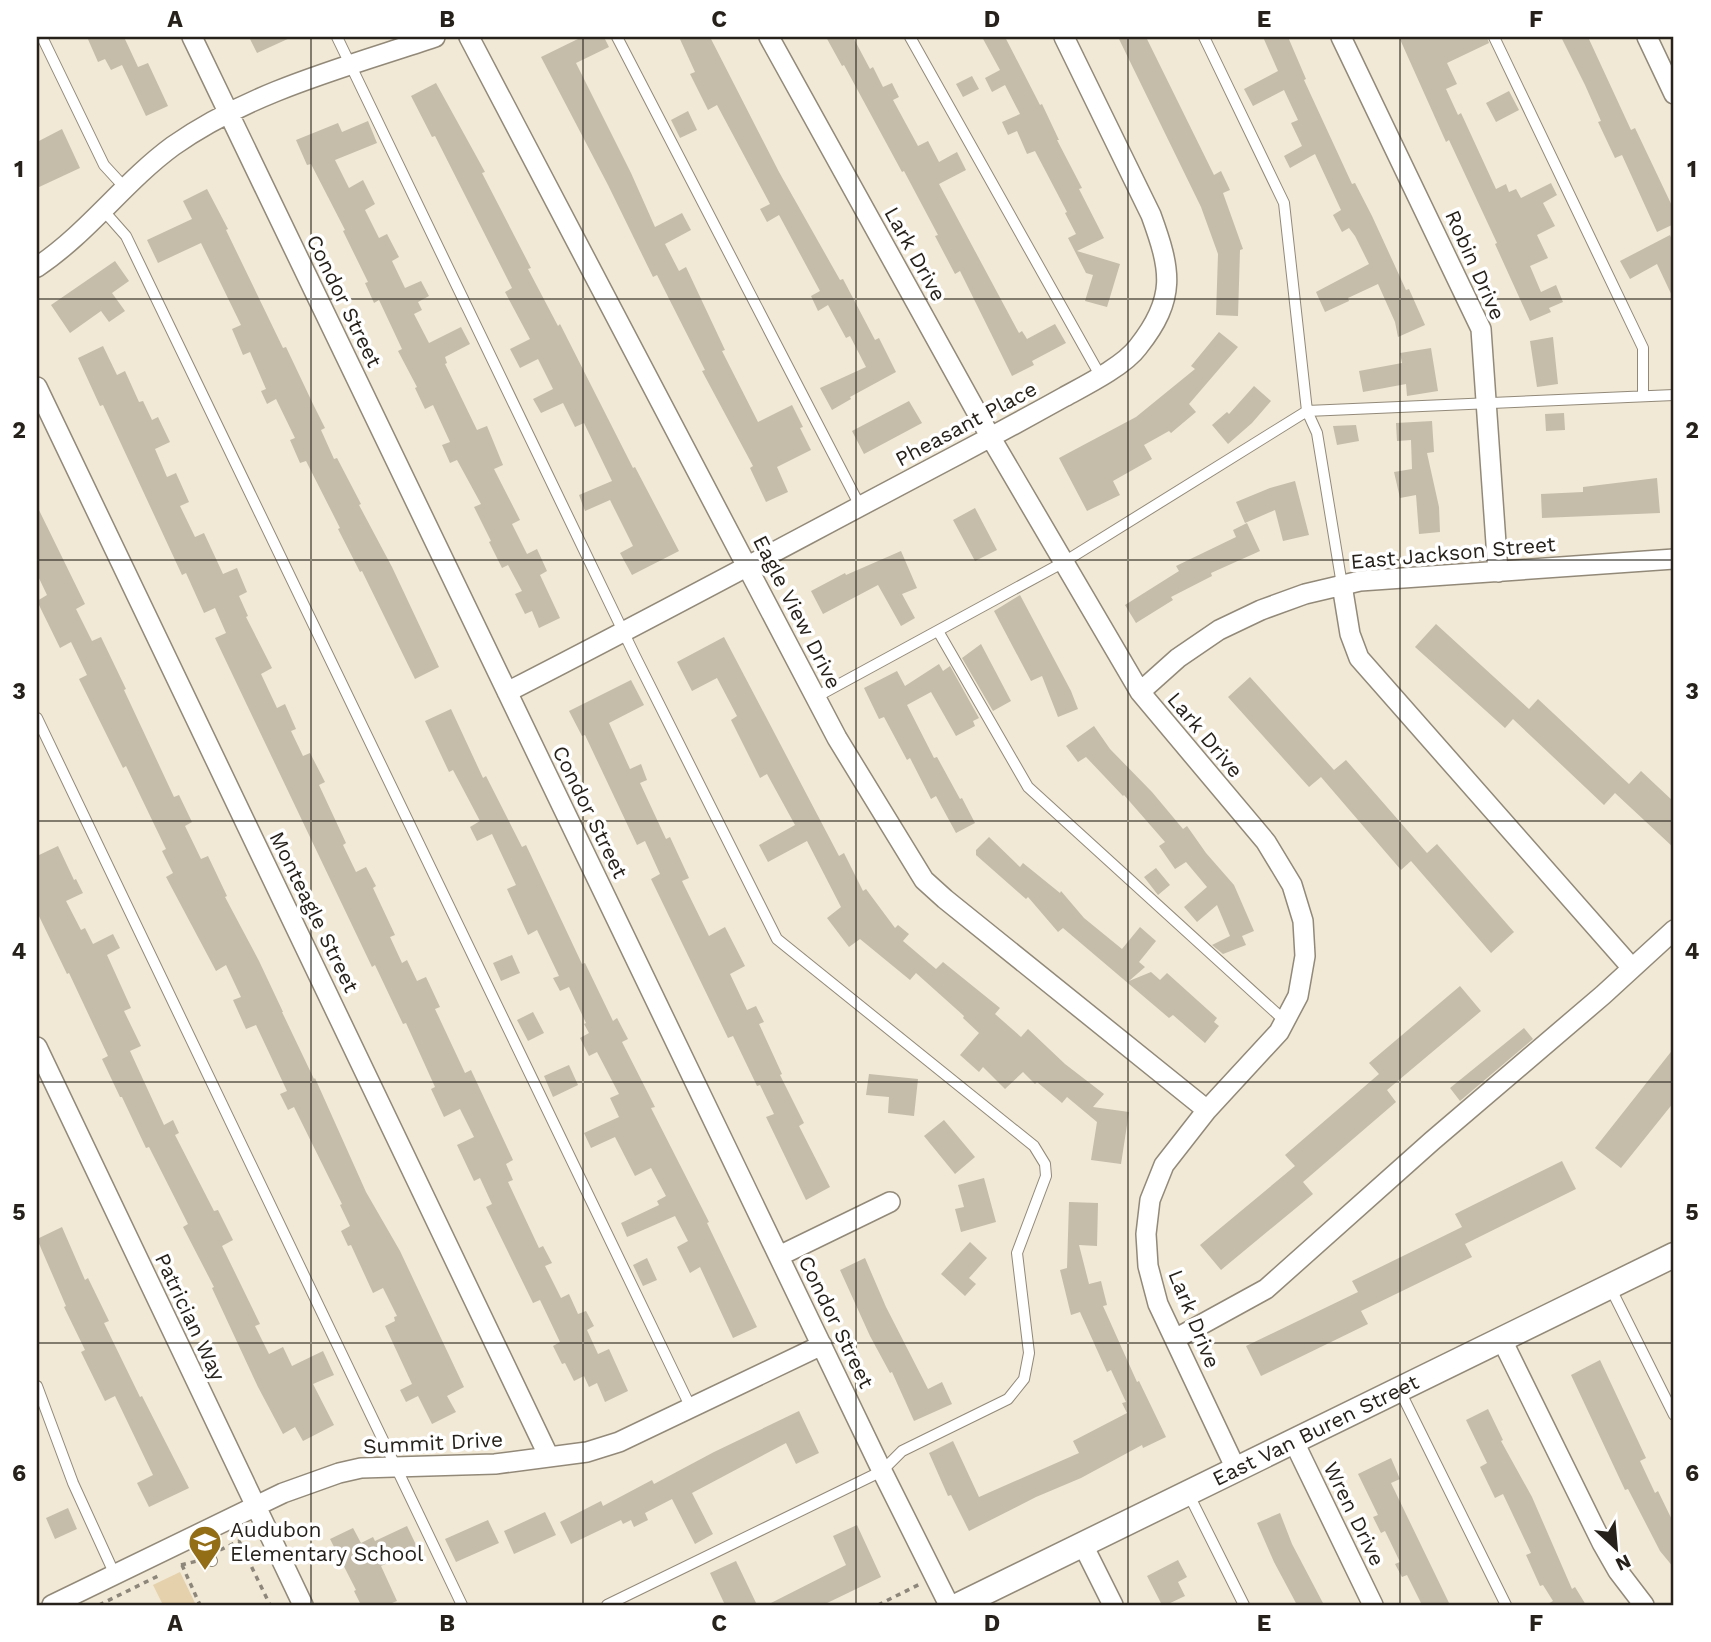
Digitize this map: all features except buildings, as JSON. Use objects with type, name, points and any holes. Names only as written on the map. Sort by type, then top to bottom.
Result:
[{"type":"street","name":"Condor Street","points":[[192,37],[949,1605]]},
{"type":"street","points":[[37,267],[54,255],[170,148],[229,114],[269,95],[435,37]]},
{"type":"street","name":"Eagle View Drive","points":[[470,37],[837,738],[924,880],[945,900],[1207,1110]]},
{"type":"street","name":"Lark Drive","points":[[769,37],[991,438],[1140,692],[1266,842],[1292,885],[1303,921],[1305,956],[1297,996],[1279,1032],[1207,1110],[1164,1165],[1150,1200],[1146,1234],[1148,1266],[1158,1304],[1236,1469]]},
{"type":"street","name":"Pheasant Place","points":[[507,692],[991,438],[1101,377],[1136,351],[1156,323],[1166,297],[1167,269],[1162,244],[1151,215],[1064,37]]},
{"type":"street","name":"Robin Drive","points":[[1341,37],[1481,329],[1498,572]]},
{"type":"street","points":[[1647,37],[1674,94]]},
{"type":"street","name":"Monteagle Street","points":[[37,387],[550,1457]]},
{"type":"street","name":"East Jackson Street","points":[[1140,692],[1178,658],[1219,630],[1261,610],[1342,585],[1360,581],[1674,559]]},
{"type":"street","points":[[1342,585],[1350,634],[1359,658],[1632,968]]},
{"type":"street","points":[[1175,1339],[1266,1289],[1674,930]]},
{"type":"street","name":"Patrician Way","points":[[37,1048],[303,1605]]},
{"type":"street","points":[[779,1256],[890,1202]]},
{"type":"street","name":"East Van Buren Street","points":[[972,1602],[1236,1469],[1674,1255]]},
{"type":"street","points":[[1502,1339],[1602,1542],[1618,1571],[1644,1605]]},
{"type":"street","name":"Summit Drive","points":[[52,1605],[255,1506],[339,1473],[361,1468],[495,1464],[587,1452],[619,1442],[822,1345]]},
{"type":"street","name":"Wren Drive","points":[[1293,1442],[1373,1605]]},
{"type":"street","points":[[1083,1545],[1113,1605]]},
{"type":"lane","points":[[42,37],[104,165],[126,188]]},
{"type":"lane","points":[[337,37],[623,630],[777,939],[1034,1146],[1045,1164],[1045,1176],[1017,1253],[1029,1353],[1024,1379],[1008,1399],[902,1451],[882,1471],[607,1605]]},
{"type":"lane","points":[[617,37],[860,506]]},
{"type":"lane","points":[[910,37],[1101,377]]},
{"type":"lane","points":[[1204,37],[1284,203],[1307,411],[1317,433],[1342,585]]},
{"type":"lane","points":[[1494,37],[1643,348],[1643,397]]},
{"type":"lane","points":[[103,211],[126,236],[691,1408]]},
{"type":"lane","points":[[816,697],[1063,562],[1307,411],[1674,395]]},
{"type":"lane","points":[[938,631],[1028,787],[1285,1021]]},
{"type":"lane","points":[[37,718],[462,1605]]},
{"type":"lane","points":[[1610,1287],[1674,1415]]},
{"type":"lane","points":[[37,1386],[73,1483],[115,1575]]},
{"type":"lane","points":[[1399,1390],[1506,1605]]},
{"type":"lane","points":[[1188,1493],[1244,1605]]},
{"type":"lane","points":[[198,1534],[210,1558]]},
{"type":"path","points":[[170,1571],[181,1565],[210,1558],[239,1541],[270,1605]]},
{"type":"path","points":[[181,1565],[200,1605]]},
{"type":"path","points":[[99,1605],[158,1576]]},
{"type":"path","points":[[878,1605],[935,1577]]},
{"type":"shaded area","points":[[180,1572],[196,1605],[163,1605],[153,1585]]},
{"type":"place","name":"Audubon Elementary School","points":[[205,1572]]}]
